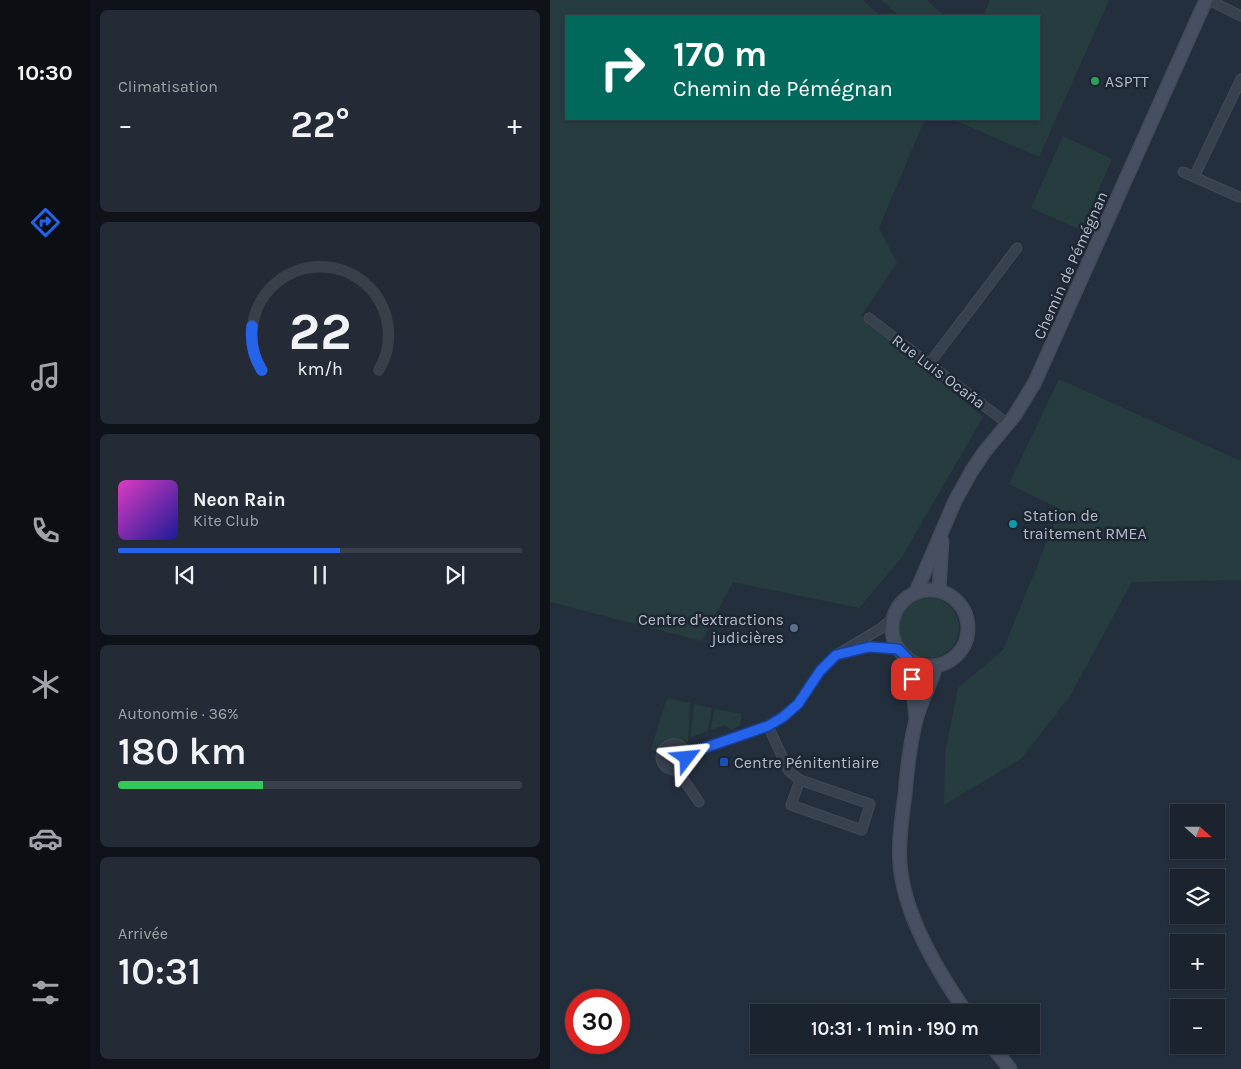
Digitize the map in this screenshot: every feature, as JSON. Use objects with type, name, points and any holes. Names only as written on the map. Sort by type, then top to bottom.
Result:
[{"type":"street","points":[[1208,0],[1241,16]]},
{"type":"street","name":"Chemin de Pémégnan","points":[[916,592],[955,501],[971,472],[1026,399],[1035,382],[1208,0]]},
{"type":"street","points":[[1194,177],[1241,79]]},
{"type":"street","points":[[1183,172],[1239,197]]},
{"type":"street","points":[[929,364],[1017,248]]},
{"type":"street","name":"Rue Luis Ocaña","points":[[869,318],[1008,424]]},
{"type":"street","name":"Chemin de Pémégnan","points":[[939,590],[942,530]]},
{"type":"street","points":[[687,754],[768,726],[798,704],[820,671],[836,655],[880,630],[892,619],[897,608],[905,598],[916,592],[928,589],[939,590],[950,595],[958,602],[965,612],[968,623],[967,638],[960,651],[950,661],[936,666],[922,666],[909,660],[898,649],[892,634],[892,619]]},
{"type":"street","points":[[836,655],[869,647],[898,649]]},
{"type":"street","points":[[909,660],[916,719]]},
{"type":"street","points":[[936,666],[932,681],[916,719],[907,774],[900,863],[905,892],[918,928],[936,964],[961,1004]]},
{"type":"street","points":[[768,726],[789,771],[800,780],[870,804],[862,830],[791,805],[800,780]]},
{"type":"street","points":[[674,744],[682,747],[687,754],[684,766],[677,770],[664,767],[661,759],[663,750],[674,744]]},
{"type":"street","points":[[677,770],[699,802]]},
{"type":"street","points":[[998,1054],[1010,1069]]},
{"type":"green space","points":[[550,0],[863,0],[879,15],[565,15],[565,120],[925,120],[879,228],[897,263],[861,316],[983,417],[902,557],[859,608],[733,582],[702,641],[550,602]]},
{"type":"green space","points":[[881,0],[927,0],[943,15],[898,15]]},
{"type":"green space","points":[[990,0],[1109,0],[1039,157],[954,120],[1040,120],[1040,15],[983,15]]},
{"type":"green space","points":[[1063,136],[1112,159],[1081,230],[1031,208]]},
{"type":"green space","points":[[1059,379],[1241,461],[1241,580],[1132,582],[1070,696],[1021,759],[944,805],[945,754],[958,688],[1003,650],[1060,509],[1009,484]]},
{"type":"green space","points":[[929,598],[946,603],[954,611],[959,628],[954,645],[946,653],[929,658],[912,653],[904,645],[899,628],[904,611],[912,603]]},
{"type":"green space","points":[[667,698],[690,703],[688,742],[677,739],[669,740],[662,743],[655,751],[651,749]]},
{"type":"green space","points":[[694,704],[712,708],[708,731],[691,737]]},
{"type":"green space","points":[[715,709],[742,714],[740,725],[731,730],[725,725],[710,730]]},
{"type":"place","name":"ASPTT","points":[[1095,81]]},
{"type":"place","name":"Station de traitement RMEA","points":[[1013,524]]},
{"type":"place","name":"Centre d'extractions judicières","points":[[794,628]]},
{"type":"place","name":"Centre Pénitentiaire","points":[[724,762]]},
{"type":"route","points":[[687,758],[687,754],[768,726],[783,717],[798,704],[820,671],[836,655],[869,647],[898,649],[909,660],[912,679]]}]
